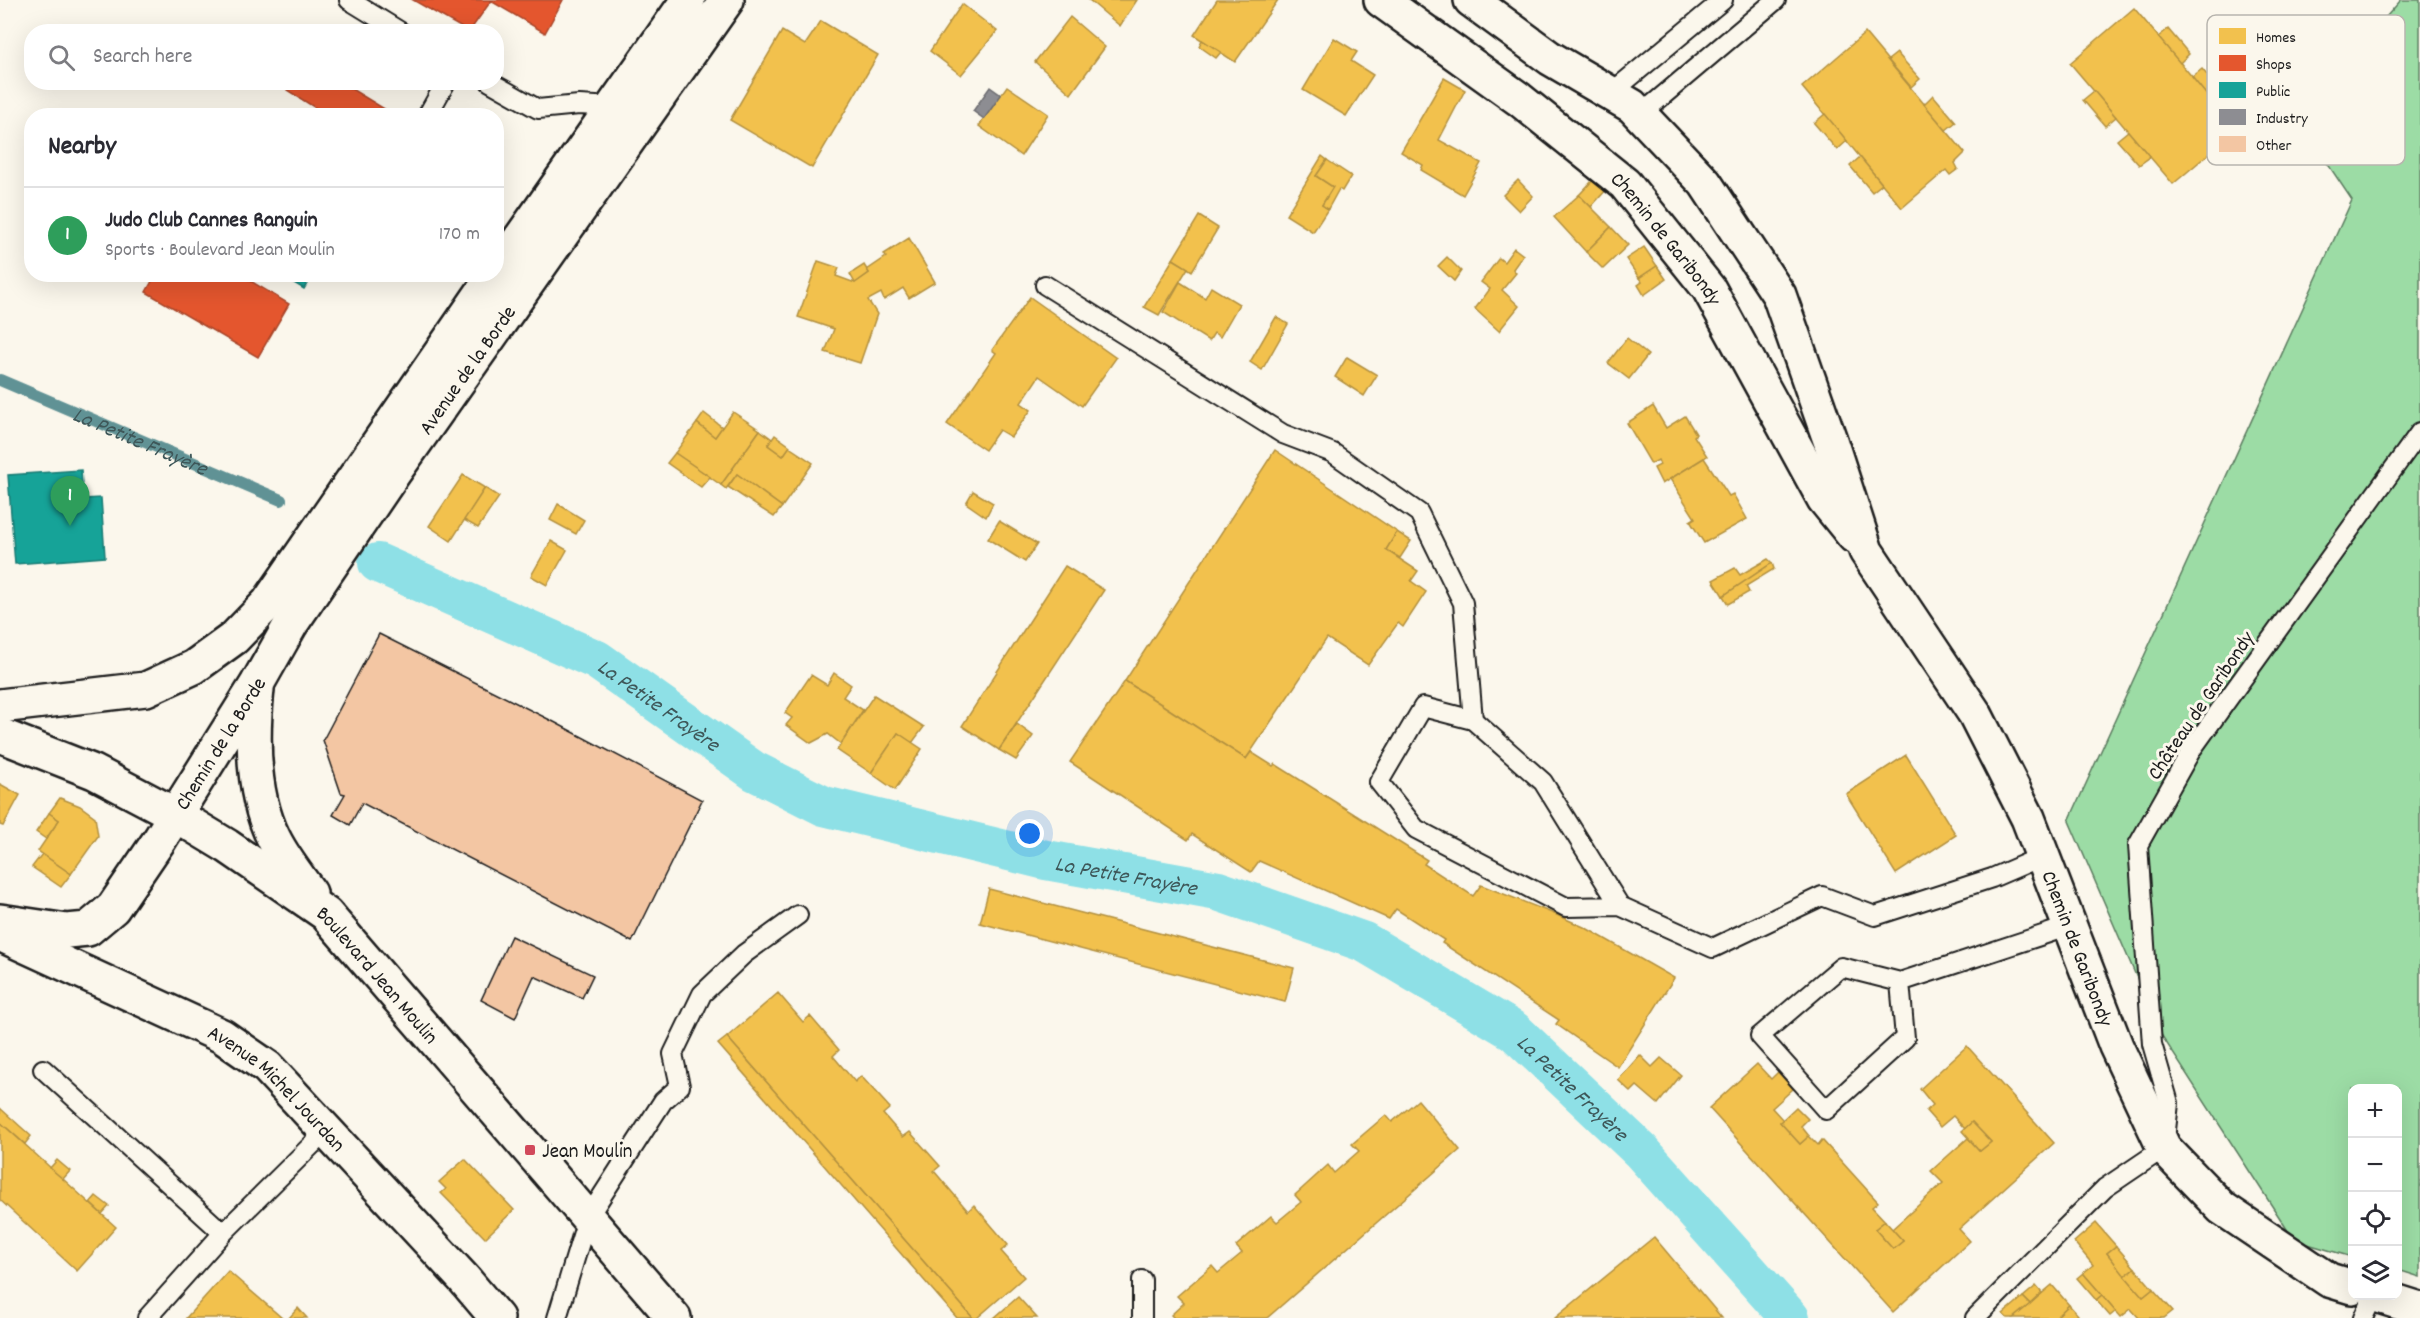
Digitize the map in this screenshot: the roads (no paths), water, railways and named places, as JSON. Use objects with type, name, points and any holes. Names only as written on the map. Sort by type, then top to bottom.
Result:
[{"type":"main road","points":[[504,261],[688,0]]},
{"type":"main road","name":"Avenue de la Borde","points":[[257,684],[291,624],[393,474],[727,0]]},
{"type":"main road","name":"Chemin de Garibondy","points":[[1381,0],[1519,99],[1625,183],[1709,289],[1824,499],[1866,551],[1975,714],[2028,818],[2116,1046],[2164,1148],[2222,1208],[2329,1280],[2348,1286]]},
{"type":"main road","name":"Chemin de Garibondy","points":[[1471,0],[1550,58],[1632,106],[1705,183],[1779,295],[1866,551]]},
{"type":"main road","points":[[0,706],[146,689],[194,667],[234,638],[268,603],[489,282]]},
{"type":"main road","name":"Chemin de la Borde","points":[[0,921],[67,931],[88,929],[113,908],[257,684]]},
{"type":"main road","name":"Chemin de la Borde","points":[[257,684],[253,724],[254,762],[272,836],[287,862],[326,914]]},
{"type":"main road","name":"Boulevard Jean Moulin","points":[[0,735],[94,772],[174,814],[227,846],[326,914],[674,1318]]},
{"type":"main road","name":"Avenue Michel Jourdan","points":[[0,934],[222,1036],[267,1067],[464,1279],[497,1318]]},
{"type":"main road","points":[[2392,1300],[2420,1309]]},
{"type":"lane","points":[[349,0],[388,24]]},
{"type":"lane","points":[[1611,93],[1723,0]]},
{"type":"lane","points":[[1640,115],[1776,0]]},
{"type":"lane","points":[[431,108],[442,90]]},
{"type":"lane","points":[[504,90],[538,109],[579,105],[613,107]]},
{"type":"lane","points":[[1045,285],[1283,434],[1333,453],[1419,513],[1463,603],[1473,720]]},
{"type":"lane","name":"Château de Garibondy","points":[[2164,1148],[2169,1103],[2152,1044],[2138,845],[2192,749],[2420,432]]},
{"type":"lane","points":[[1620,906],[1543,782],[1473,720],[1423,706],[1379,782],[1416,829],[1566,907],[1620,906],[1713,948],[1822,896],[1875,916],[1992,878],[2043,856]]},
{"type":"lane","points":[[557,1318],[587,1219],[663,1101],[680,1086],[673,1054],[702,994],[744,954],[798,915]]},
{"type":"lane","points":[[1900,982],[1905,1038],[1826,1110],[1760,1036],[1842,967],[1900,982],[2070,926]]},
{"type":"lane","points":[[43,1069],[222,1233]]},
{"type":"lane","points":[[147,1318],[222,1233],[326,1131]]},
{"type":"lane","points":[[1976,1318],[2105,1188],[2164,1148]]},
{"type":"lane","points":[[1142,1280],[1142,1318]]},
{"type":"lane","points":[[2363,1318],[2371,1300]]},
{"type":"waterway","name":"La Petite Frayère","points":[[0,380],[281,500]]},
{"type":"waterway","name":"La Petite Frayère","points":[[378,563],[597,660],[754,771],[824,806],[1046,860],[1218,891],[1364,942],[1514,1031],[1641,1151],[1790,1318]]},
{"type":"place","name":"Judo Club Cannes Ranguin","points":[[70,526]]},
{"type":"place","name":"Jean Moulin","points":[[530,1150]]}]
